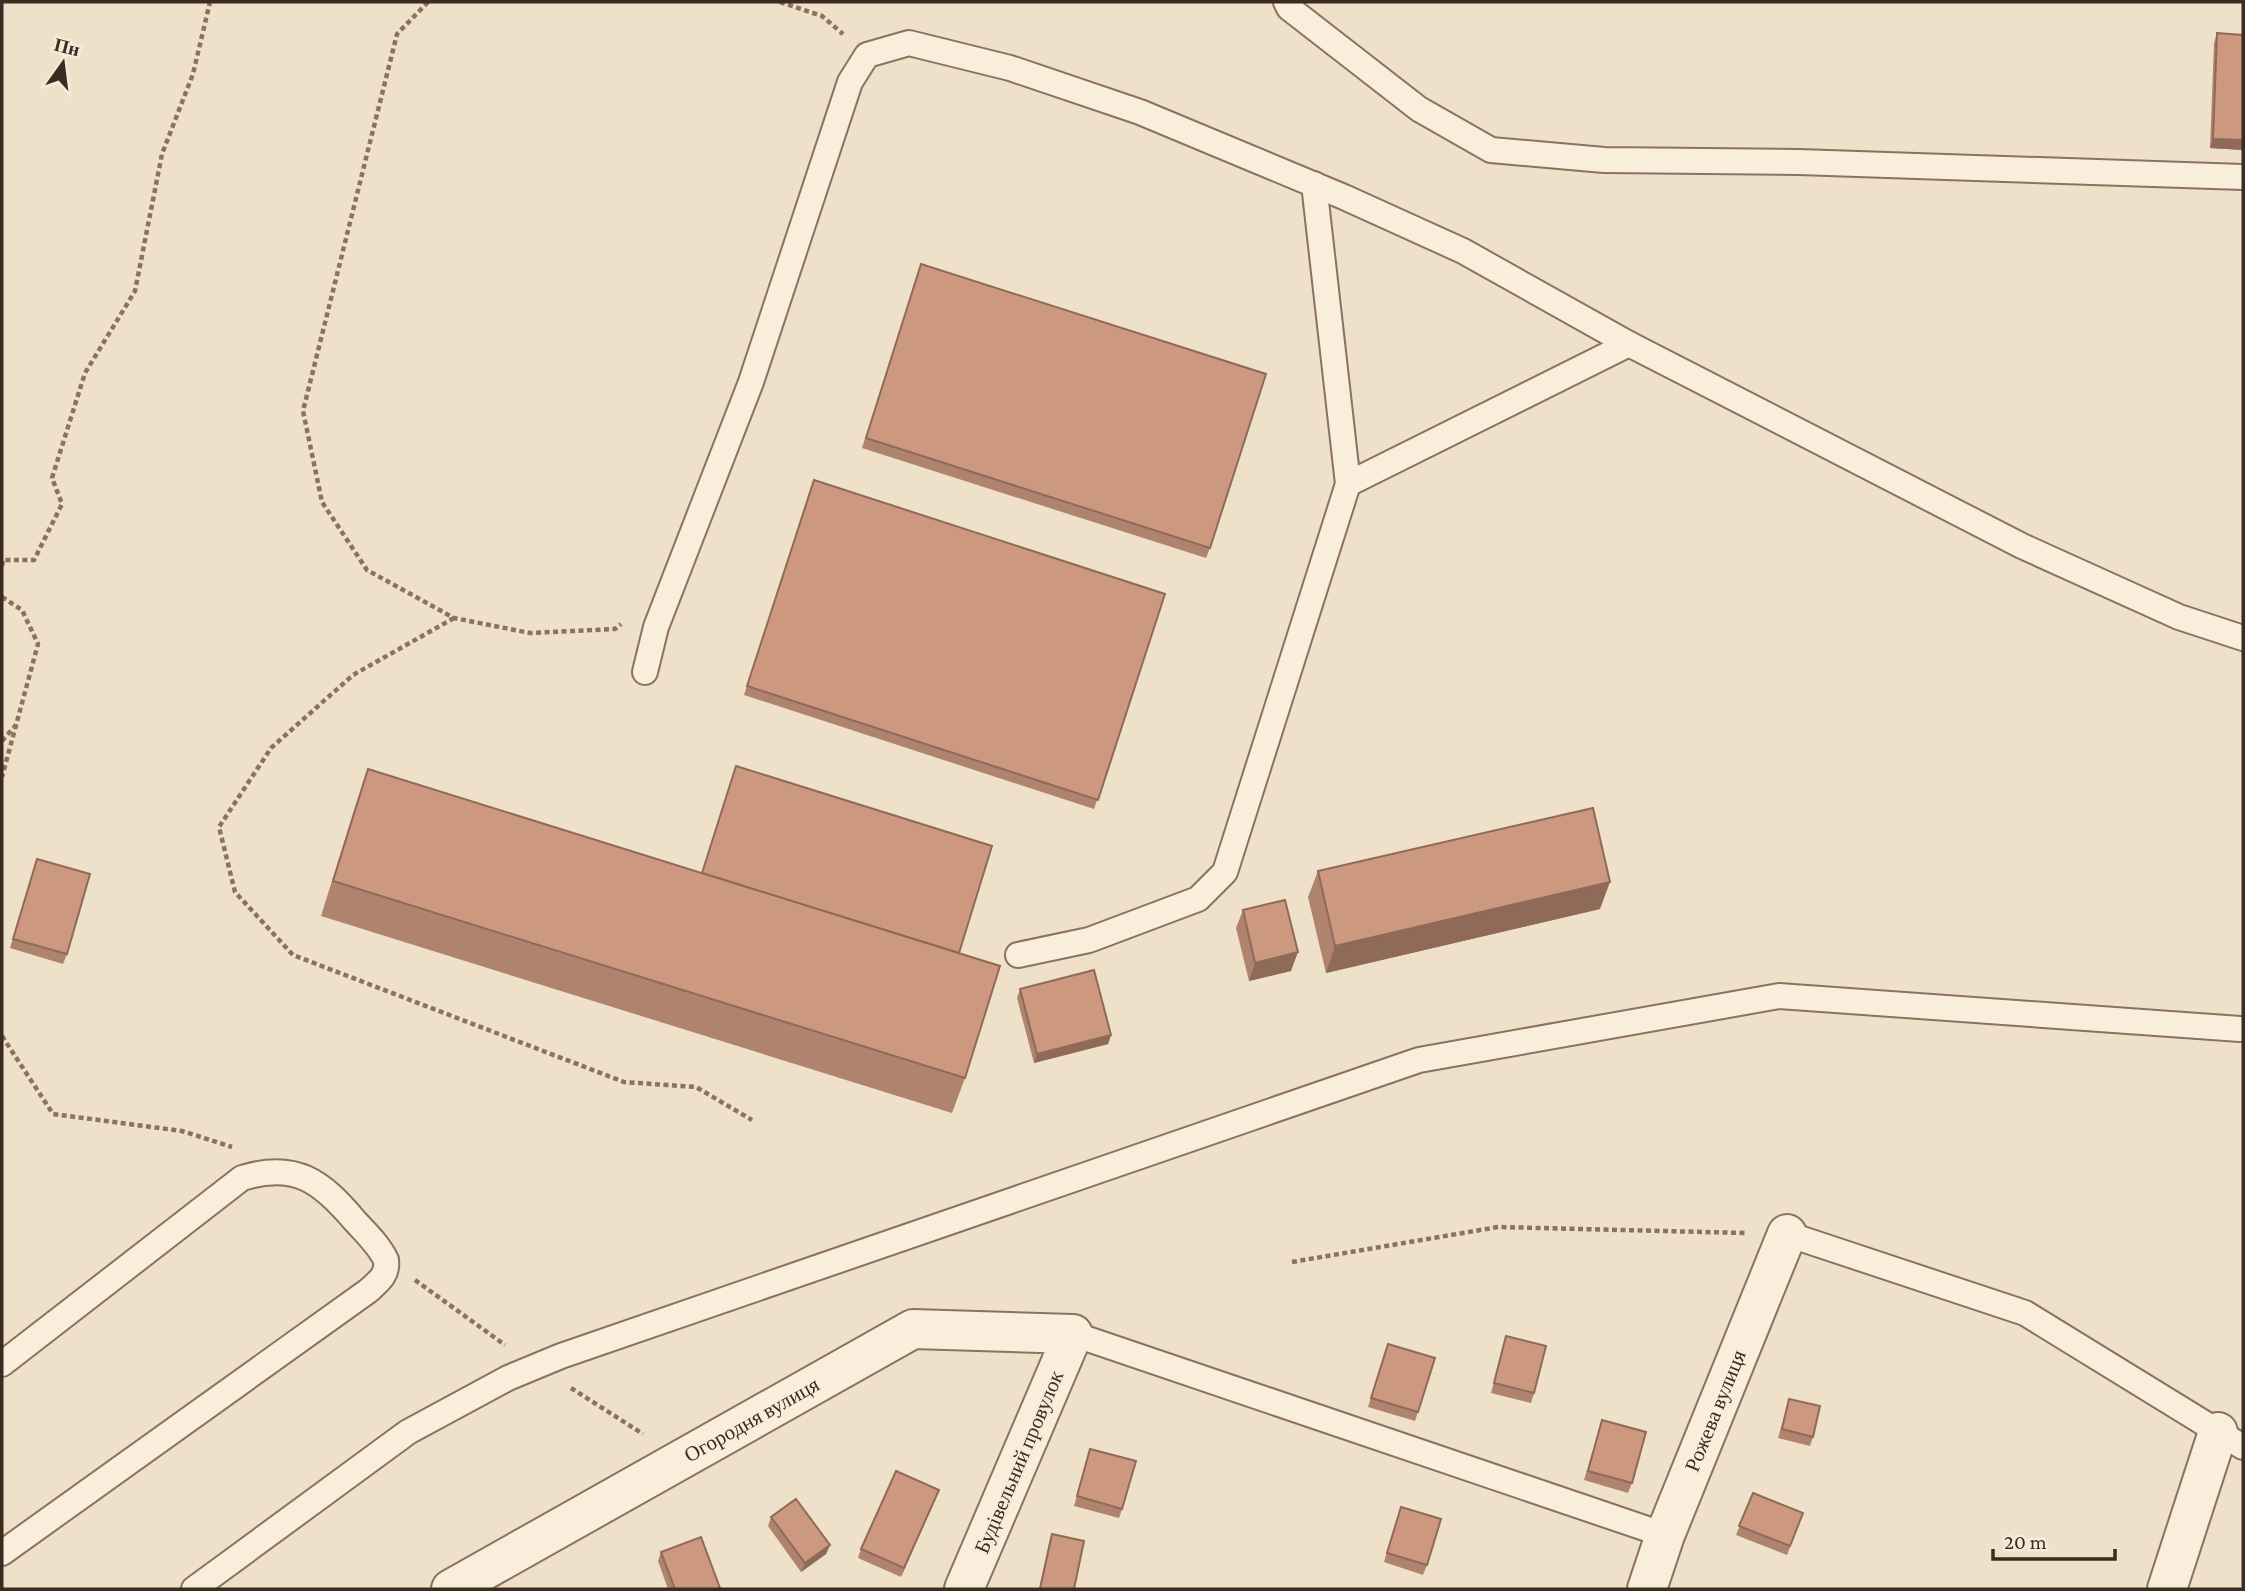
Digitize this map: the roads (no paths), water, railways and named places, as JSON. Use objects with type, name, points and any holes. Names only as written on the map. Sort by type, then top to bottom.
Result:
[{"type":"street","name":"Рожева вулиця","points":[[1647,1589],[1665,1535],[1787,1234]]},
{"type":"street","name":"Огородня вулиця","points":[[451,1589],[487,1579],[912,1329],[1073,1334]]},
{"type":"street","name":"Будівельний провулок","points":[[964,1589],[1073,1334]]},
{"type":"street","points":[[2167,1589],[2231,1440]]},
{"type":"lane","points":[[1286,2],[1289,8],[1419,109],[1491,150],[1604,160],[1799,162],[2243,177]]},
{"type":"lane","points":[[645,672],[656,627],[751,382],[850,82],[867,55],[909,43],[1010,68],[1140,112],[1314,184],[1463,251],[1629,344],[2022,546],[2179,617],[2243,638]]},
{"type":"lane","points":[[1018,955],[1088,940],[1198,899],[1225,872],[1348,484],[1314,184]]},
{"type":"lane","points":[[1348,484],[1629,344]]},
{"type":"lane","points":[[194,1589],[408,1432],[517,1374],[561,1356],[1419,1060],[1779,996],[2240,1030]]},
{"type":"lane","points":[[2,1364],[242,1178],[262,1171],[291,1173],[329,1190],[386,1260],[388,1269],[384,1278],[368,1291],[2,1553]]},
{"type":"lane","points":[[1787,1234],[2025,1312],[2231,1440]]},
{"type":"lane","points":[[1073,1334],[1665,1535]]}]
